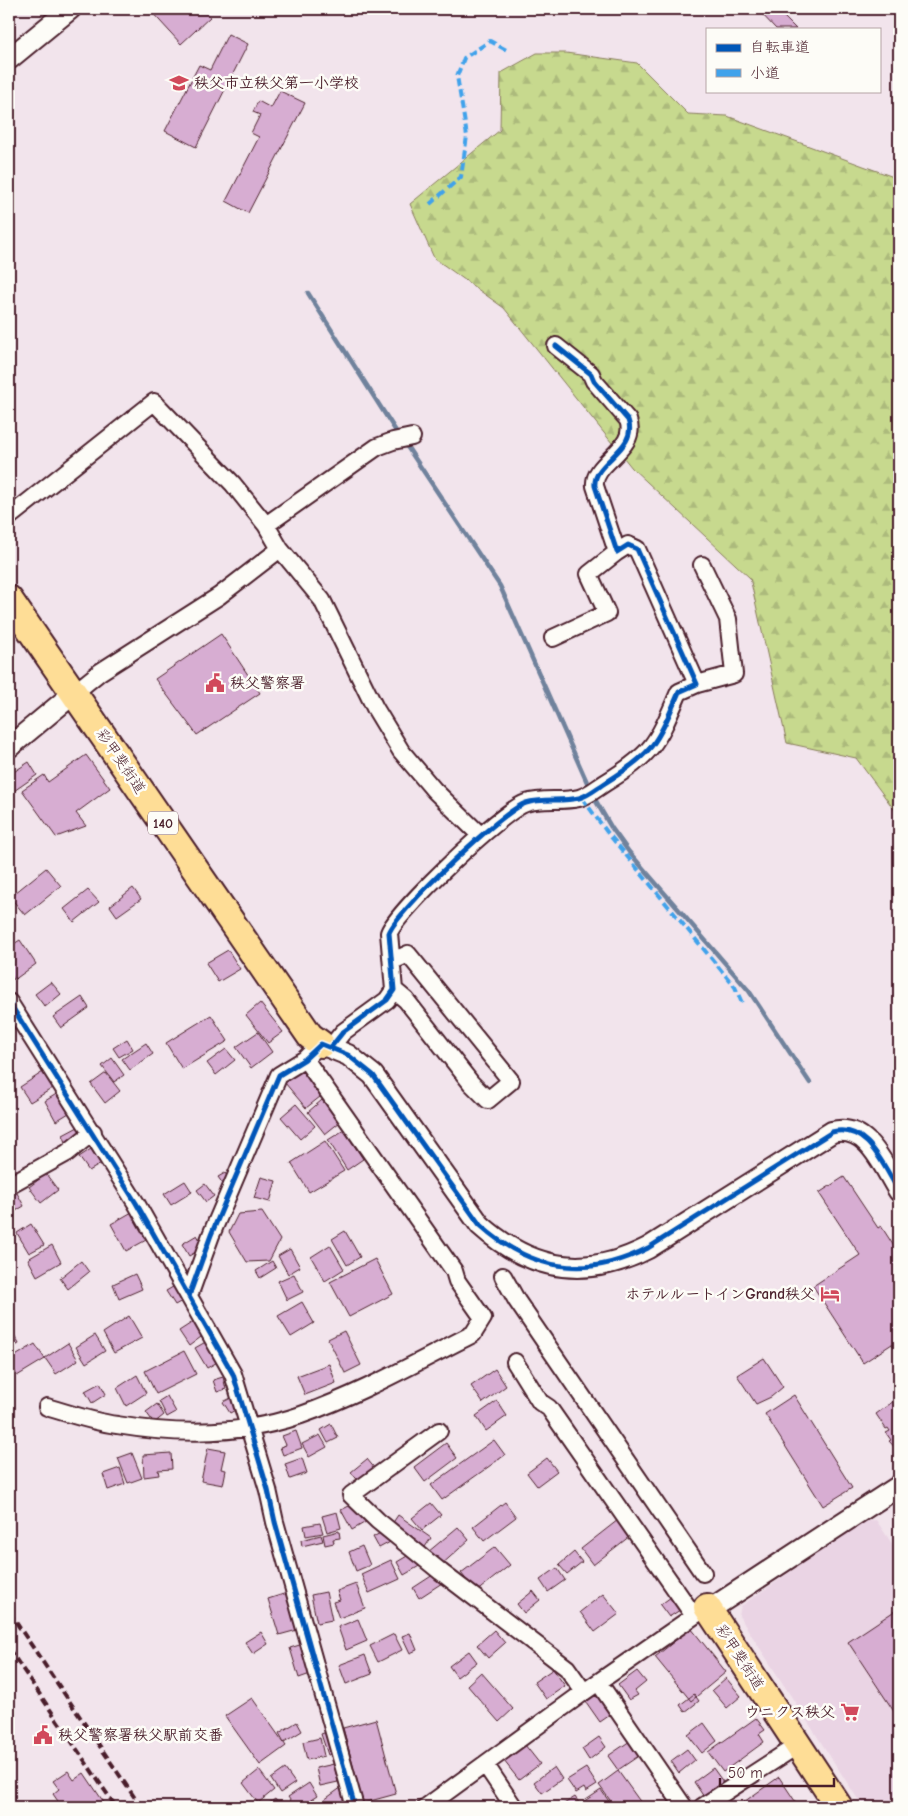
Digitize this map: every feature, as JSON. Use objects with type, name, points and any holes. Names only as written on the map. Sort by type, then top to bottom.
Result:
[{"type":"highway","name":"彩甲斐街道","points":[[9,599],[319,1050]]},
{"type":"highway","name":"彩甲斐街道","points":[[704,1611],[839,1807]]},
{"type":"street","points":[[9,59],[69,9]]},
{"type":"street","points":[[556,346],[591,374],[594,381],[620,408],[630,427],[627,440],[594,482],[617,552]]},
{"type":"street","points":[[9,517],[154,402],[233,484],[266,525],[280,549],[322,600],[375,708],[401,751],[434,790],[480,835]]},
{"type":"street","points":[[266,525],[377,448],[393,441],[412,437]]},
{"type":"street","points":[[553,638],[607,613],[589,574],[628,545],[637,549],[696,684]]},
{"type":"street","points":[[9,747],[100,672],[219,596],[280,549]]},
{"type":"street","points":[[189,1296],[211,1235],[280,1075],[319,1050],[387,1000],[394,990],[393,961],[389,940],[391,927],[413,901],[480,835],[525,803],[582,798],[635,765],[650,751],[660,736],[679,692],[696,684],[734,674],[728,619],[702,565]]},
{"type":"street","points":[[393,961],[408,954],[510,1081],[488,1100],[471,1083],[406,1000],[394,990]]},
{"type":"street","points":[[9,1002],[93,1132],[233,1374],[268,1490],[355,1807]]},
{"type":"street","points":[[319,1050],[348,1055],[373,1075],[480,1224],[498,1240],[516,1252],[535,1261],[558,1266],[605,1264],[628,1258],[648,1248],[832,1132],[843,1129],[856,1132],[865,1138],[899,1191]]},
{"type":"street","points":[[47,1408],[116,1425],[210,1431],[248,1427],[300,1415],[347,1397],[473,1334],[483,1318],[457,1280],[454,1271],[319,1050]]},
{"type":"street","points":[[9,1185],[66,1154],[93,1132]]},
{"type":"street","points":[[503,1276],[517,1301],[703,1574]]},
{"type":"street","points":[[514,1362],[540,1402],[549,1408],[704,1611]]},
{"type":"street","points":[[439,1431],[351,1495],[378,1521],[440,1572],[567,1668],[584,1692]]},
{"type":"street","points":[[426,1807],[584,1692],[704,1611],[899,1486]]},
{"type":"street","points":[[599,1683],[684,1807]]},
{"type":"street","points":[[702,1807],[798,1745]]},
{"type":"street","points":[[485,1764],[514,1807]]},
{"type":"shaded area","name":"ウニクス秩父","points":[[876,1520],[899,1554],[899,1807],[863,1807],[739,1616],[741,1606],[864,1521]]},
{"type":"green space","points":[[537,53],[566,53],[637,63],[688,114],[727,116],[899,179],[899,816],[856,758],[787,743],[750,578],[632,468],[504,308],[434,258],[410,204],[500,130],[501,73]]},
{"type":"building","points":[[149,9],[203,9],[210,17],[181,44]]},
{"type":"building","points":[[761,9],[776,9],[795,28],[775,28],[759,11]]},
{"type":"building","points":[[228,34],[248,44],[196,147],[165,131],[199,65],[210,70]]},
{"type":"building","points":[[280,91],[305,103],[248,213],[226,201],[259,137],[251,133],[260,115],[253,112],[258,101],[271,108]]},
{"type":"building","points":[[221,634],[260,693],[197,735],[155,679]]},
{"type":"building","points":[[86,755],[110,788],[76,813],[86,826],[56,837],[22,790],[44,775],[48,782]]},
{"type":"building","points":[[29,762],[37,775],[11,793],[9,775]]},
{"type":"building","points":[[46,868],[61,886],[25,915],[10,897]]},
{"type":"building","points":[[133,888],[141,899],[117,916],[110,906]]},
{"type":"building","points":[[88,890],[99,902],[74,922],[64,909]]},
{"type":"building","points":[[20,940],[36,964],[14,980],[9,972],[9,947]]},
{"type":"building","points":[[228,950],[240,969],[218,982],[206,963]]},
{"type":"building","points":[[51,982],[61,994],[45,1007],[35,994]]},
{"type":"building","points":[[82,997],[89,1008],[61,1028],[53,1017]]},
{"type":"building","points":[[260,1003],[283,1032],[268,1043],[246,1015]]},
{"type":"building","points":[[211,1015],[228,1041],[182,1069],[166,1043]]},
{"type":"building","points":[[258,1032],[272,1052],[251,1068],[236,1047]]},
{"type":"building","points":[[127,1039],[133,1049],[119,1057],[113,1048]]},
{"type":"building","points":[[146,1043],[153,1054],[130,1070],[122,1059]]},
{"type":"building","points":[[226,1049],[235,1060],[216,1075],[207,1063]]},
{"type":"building","points":[[112,1058],[124,1075],[114,1082],[102,1066]]},
{"type":"building","points":[[304,1068],[325,1093],[306,1108],[285,1083]]},
{"type":"building","points":[[43,1072],[53,1088],[30,1102],[20,1087]]},
{"type":"building","points":[[106,1073],[120,1091],[105,1103],[91,1084]]},
{"type":"building","points":[[58,1093],[69,1113],[56,1121],[45,1101]]},
{"type":"building","points":[[322,1100],[340,1122],[325,1134],[308,1112]]},
{"type":"building","points":[[296,1104],[315,1126],[300,1139],[281,1117]]},
{"type":"building","points":[[78,1127],[82,1134],[66,1142],[63,1135]]},
{"type":"building","points":[[344,1130],[363,1159],[347,1170],[328,1140]]},
{"type":"building","points":[[325,1141],[344,1171],[309,1192],[291,1163]]},
{"type":"building","points":[[91,1149],[101,1164],[89,1171],[79,1157]]},
{"type":"building","points":[[225,1173],[234,1185],[228,1191],[218,1177]]},
{"type":"building","points":[[46,1174],[58,1190],[41,1203],[29,1187]]},
{"type":"building","points":[[261,1177],[276,1181],[270,1202],[254,1198]]},
{"type":"building","points":[[844,1177],[878,1228],[881,1226],[899,1254],[899,1355],[892,1344],[863,1363],[813,1286],[860,1255],[819,1193]]},
{"type":"building","points":[[185,1181],[192,1192],[171,1205],[164,1194]]},
{"type":"building","points":[[205,1184],[214,1196],[206,1202],[197,1190]]},
{"type":"building","points":[[17,1193],[24,1206],[9,1215],[9,1197]]},
{"type":"building","points":[[132,1212],[148,1239],[126,1251],[111,1224]]},
{"type":"building","points":[[262,1212],[280,1240],[269,1261],[247,1262],[229,1232],[238,1214]]},
{"type":"building","points":[[31,1224],[44,1245],[29,1253],[17,1233]]},
{"type":"building","points":[[345,1231],[360,1257],[347,1265],[332,1239]]},
{"type":"building","points":[[197,1235],[204,1247],[189,1256],[182,1244]]},
{"type":"building","points":[[52,1245],[61,1262],[37,1276],[28,1259]]},
{"type":"building","points":[[330,1245],[344,1269],[325,1281],[311,1257]]},
{"type":"building","points":[[290,1249],[300,1267],[288,1274],[278,1256]]},
{"type":"building","points":[[375,1259],[393,1294],[349,1317],[330,1282]]},
{"type":"building","points":[[81,1261],[89,1272],[68,1289],[60,1278]]},
{"type":"building","points":[[272,1261],[276,1268],[260,1278],[256,1271]]},
{"type":"building","points":[[135,1274],[142,1289],[119,1299],[113,1284]]},
{"type":"building","points":[[294,1274],[303,1292],[287,1300],[278,1281]]},
{"type":"building","points":[[178,1284],[187,1298],[175,1305],[166,1291]]},
{"type":"building","points":[[302,1302],[314,1323],[291,1337],[278,1316]]},
{"type":"building","points":[[129,1316],[142,1338],[114,1353],[103,1333]]},
{"type":"building","points":[[196,1320],[205,1334],[189,1346],[179,1331]]},
{"type":"building","points":[[9,1325],[19,1344],[9,1349]]},
{"type":"building","points":[[344,1331],[361,1365],[345,1373],[328,1339]]},
{"type":"building","points":[[95,1335],[105,1351],[86,1363],[76,1347]]},
{"type":"building","points":[[209,1340],[221,1360],[207,1368],[195,1348]]},
{"type":"building","points":[[68,1343],[78,1360],[56,1374],[45,1358]]},
{"type":"building","points":[[35,1344],[45,1359],[17,1376],[9,1360]]},
{"type":"building","points":[[184,1351],[196,1374],[156,1394],[145,1371]]},
{"type":"building","points":[[764,1358],[783,1387],[771,1397],[756,1404],[737,1375]]},
{"type":"building","points":[[329,1364],[336,1383],[305,1395],[297,1376]]},
{"type":"building","points":[[495,1369],[506,1386],[483,1403],[471,1386]]},
{"type":"building","points":[[137,1375],[146,1393],[126,1406],[117,1388]]},
{"type":"building","points":[[223,1377],[226,1389],[217,1392],[213,1380]]},
{"type":"building","points":[[100,1383],[106,1394],[92,1403],[85,1391]]},
{"type":"building","points":[[794,1395],[852,1488],[823,1506],[765,1414]]},
{"type":"building","points":[[167,1396],[176,1412],[167,1417],[159,1401]]},
{"type":"building","points":[[233,1397],[239,1408],[230,1413],[223,1402]]},
{"type":"building","points":[[497,1401],[507,1416],[486,1431],[476,1416]]},
{"type":"building","points":[[894,1401],[899,1407],[899,1452],[889,1441],[891,1440],[886,1433],[890,1431],[888,1428],[886,1429],[876,1414]]},
{"type":"building","points":[[157,1404],[164,1415],[154,1423],[146,1412]]},
{"type":"building","points":[[331,1424],[338,1438],[328,1443],[321,1430]]},
{"type":"building","points":[[296,1431],[302,1448],[283,1455],[280,1447],[286,1445],[282,1436]]},
{"type":"building","points":[[320,1435],[327,1447],[309,1457],[302,1444]]},
{"type":"building","points":[[494,1440],[505,1455],[442,1500],[431,1485]]},
{"type":"building","points":[[446,1443],[457,1458],[425,1482],[414,1467]]},
{"type":"building","points":[[208,1448],[225,1451],[221,1469],[226,1470],[223,1485],[201,1481]]},
{"type":"building","points":[[132,1453],[142,1478],[128,1483],[118,1458]]},
{"type":"building","points":[[171,1453],[172,1469],[158,1470],[159,1475],[144,1477],[143,1455]]},
{"type":"building","points":[[302,1458],[307,1473],[290,1479],[285,1464]]},
{"type":"building","points":[[547,1458],[557,1471],[537,1486],[527,1473]]},
{"type":"building","points":[[367,1459],[376,1470],[360,1483],[351,1472]]},
{"type":"building","points":[[120,1468],[125,1484],[108,1490],[103,1474]]},
{"type":"building","points":[[505,1502],[516,1517],[484,1541],[473,1527]]},
{"type":"building","points":[[355,1503],[371,1519],[352,1530],[341,1510]]},
{"type":"building","points":[[431,1503],[441,1515],[422,1530],[412,1518]]},
{"type":"building","points":[[337,1512],[341,1528],[327,1532],[322,1516]]},
{"type":"building","points":[[398,1515],[431,1538],[425,1547],[392,1524]]},
{"type":"building","points":[[618,1520],[630,1536],[593,1565],[581,1549]]},
{"type":"building","points":[[320,1523],[323,1533],[306,1536],[304,1526]]},
{"type":"building","points":[[458,1527],[469,1540],[440,1566],[428,1552]]},
{"type":"building","points":[[386,1530],[392,1541],[379,1548],[373,1537]]},
{"type":"building","points":[[339,1531],[340,1538],[333,1539],[334,1543],[325,1545],[323,1535]]},
{"type":"building","points":[[321,1535],[323,1541],[302,1546],[301,1540]]},
{"type":"building","points":[[362,1546],[370,1565],[356,1571],[349,1552]]},
{"type":"building","points":[[495,1547],[510,1565],[476,1592],[461,1573]]},
{"type":"building","points":[[414,1552],[421,1565],[404,1575],[397,1562]]},
{"type":"building","points":[[574,1552],[582,1562],[567,1574],[559,1565]]},
{"type":"building","points":[[391,1560],[400,1579],[369,1593],[361,1574]]},
{"type":"building","points":[[557,1568],[565,1580],[548,1592],[540,1580]]},
{"type":"building","points":[[436,1573],[442,1583],[419,1598],[413,1588]]},
{"type":"building","points":[[356,1584],[365,1608],[339,1618],[333,1602],[340,1600],[337,1591]]},
{"type":"building","points":[[533,1591],[540,1600],[524,1613],[517,1604]]},
{"type":"building","points":[[290,1592],[301,1629],[279,1635],[268,1599]]},
{"type":"building","points":[[326,1592],[332,1620],[317,1623],[311,1595]]},
{"type":"building","points":[[603,1594],[619,1614],[595,1632],[580,1612]]},
{"type":"building","points":[[671,1597],[680,1610],[669,1617],[660,1605]]},
{"type":"building","points":[[899,1608],[899,1719],[848,1642]]},
{"type":"building","points":[[358,1619],[367,1641],[346,1650],[338,1627]]},
{"type":"building","points":[[691,1628],[726,1672],[691,1701],[655,1657]]},
{"type":"building","points":[[494,1630],[505,1643],[488,1658],[477,1645]]},
{"type":"building","points":[[261,1632],[268,1644],[253,1654],[245,1642]]},
{"type":"building","points":[[410,1633],[417,1650],[410,1653],[402,1636]]},
{"type":"building","points":[[394,1634],[402,1650],[378,1662],[370,1646]]},
{"type":"building","points":[[306,1643],[316,1672],[299,1678],[290,1648]]},
{"type":"building","points":[[469,1651],[477,1662],[457,1677],[449,1666]]},
{"type":"building","points":[[365,1655],[372,1674],[346,1684],[339,1665]]},
{"type":"building","points":[[553,1669],[565,1686],[546,1699],[534,1682]]},
{"type":"building","points":[[637,1671],[646,1682],[635,1691],[638,1695],[629,1700],[618,1685]]},
{"type":"building","points":[[481,1672],[513,1709],[499,1722],[467,1685]]},
{"type":"building","points":[[726,1678],[741,1696],[727,1708],[712,1690]]},
{"type":"building","points":[[598,1693],[613,1713],[600,1722],[586,1702]]},
{"type":"building","points":[[694,1694],[699,1701],[685,1712],[680,1705]]},
{"type":"building","points":[[252,1698],[286,1746],[260,1765],[225,1716]]},
{"type":"building","points":[[756,1718],[765,1730],[759,1734],[764,1742],[723,1772],[708,1752]]},
{"type":"building","points":[[376,1719],[396,1794],[363,1803],[343,1728]]},
{"type":"building","points":[[297,1722],[302,1731],[284,1742],[279,1733]]},
{"type":"building","points":[[704,1723],[717,1741],[702,1753],[688,1735]]},
{"type":"building","points":[[332,1730],[339,1752],[328,1755],[321,1734]]},
{"type":"building","points":[[599,1737],[606,1747],[589,1760],[582,1749]]},
{"type":"building","points":[[320,1738],[324,1756],[307,1760],[303,1742]]},
{"type":"building","points":[[630,1741],[640,1755],[618,1770],[608,1756]]},
{"type":"building","points":[[525,1745],[540,1764],[519,1780],[504,1761]]},
{"type":"building","points":[[687,1749],[695,1760],[679,1773],[671,1761]]},
{"type":"building","points":[[334,1764],[338,1782],[320,1786],[316,1768]]},
{"type":"building","points":[[554,1767],[562,1779],[542,1793],[534,1782]]},
{"type":"building","points":[[586,1768],[597,1785],[586,1792],[584,1788],[576,1793],[567,1780]]},
{"type":"building","points":[[713,1768],[726,1786],[706,1800],[694,1782]]},
{"type":"building","points":[[285,1769],[295,1783],[280,1793],[271,1779]]},
{"type":"building","points":[[259,1770],[274,1790],[258,1803],[243,1783]]},
{"type":"building","points":[[68,1771],[74,1780],[84,1773],[107,1807],[62,1807],[53,1794],[59,1789],[53,1781]]},
{"type":"building","points":[[618,1771],[644,1807],[615,1807],[599,1785]]},
{"type":"building","points":[[779,1777],[799,1807],[743,1807],[741,1804]]},
{"type":"building","points":[[309,1783],[317,1796],[300,1807],[295,1807],[288,1797]]},
{"type":"building","points":[[342,1787],[352,1801],[343,1807],[329,1807],[324,1800]]},
{"type":"building","points":[[601,1790],[613,1807],[587,1807],[583,1802]]},
{"type":"building","points":[[575,1797],[582,1807],[559,1807]]},
{"type":"building","points":[[275,1799],[281,1807],[265,1807],[265,1806]]},
{"type":"waterway","points":[[308,293],[399,436]]},
{"type":"waterway","points":[[404,442],[500,586],[590,789]]},
{"type":"waterway","points":[[593,796],[611,827],[629,852],[749,991],[810,1083]]},
{"type":"railway","points":[[9,1612],[141,1807]]},
{"type":"railway","points":[[9,1649],[116,1807]]},
{"type":"marked path","points":[[430,204],[461,177],[467,136],[457,76],[464,58],[490,41],[508,51]]},
{"type":"marked path","points":[[582,798],[607,832],[735,987],[742,1003]]},
{"type":"cycle path","points":[[331,1047],[343,1032],[387,1000],[394,990],[389,933],[396,922],[429,884],[496,823],[526,803],[582,797],[621,773],[652,745],[665,724],[679,692],[697,684],[637,549],[628,545],[617,552],[595,486],[596,477],[600,470],[627,439],[630,430],[628,420],[594,381],[591,374],[556,346]]},
{"type":"cycle path","points":[[9,1002],[136,1203],[233,1374],[268,1490],[275,1522],[355,1807]]},
{"type":"cycle path","points":[[189,1296],[211,1235],[279,1075],[305,1059],[321,1044],[348,1055],[373,1075],[480,1225],[499,1241],[539,1261],[560,1266],[581,1267],[625,1258],[648,1248],[832,1132],[845,1131],[865,1140],[880,1159],[899,1191]]},
{"type":"place","name":"秩父市立秩父第一小学校","points":[[179,83]]},
{"type":"place","name":"秩父警察署","points":[[215,683]]},
{"type":"place","name":"ホテルルートインGrand秩父","points":[[830,1294]]},
{"type":"place","name":"ウニクス秩父","points":[[850,1712]]},
{"type":"place","name":"秩父警察署秩父駅前交番","points":[[43,1735]]}]
